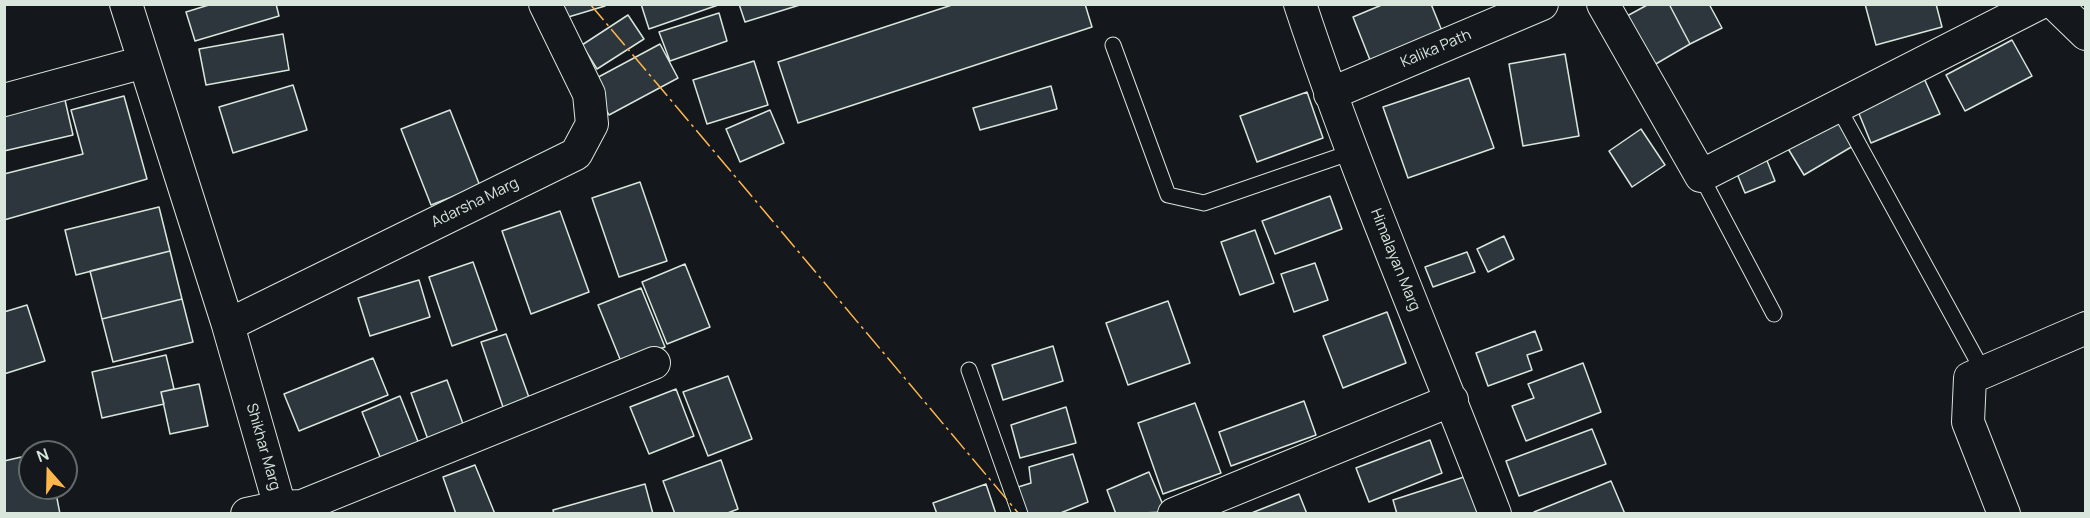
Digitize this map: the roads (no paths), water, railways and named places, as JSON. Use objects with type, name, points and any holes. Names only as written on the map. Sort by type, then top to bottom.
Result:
[{"type":"street","name":"Shikhar Marg","points":[[126,4],[228,325],[281,510],[302,506],[654,363]]},
{"type":"street","name":"Adarsha Marg","points":[[228,325],[576,154],[592,124],[589,94],[546,4]]},
{"type":"street","name":"Himalayan Marg","points":[[1300,4],[1352,152],[1495,513]]},
{"type":"street","name":"Kalika Path","points":[[1330,94],[1542,4]]},
{"type":"street","points":[[1603,4],[1701,176],[2038,4]]},
{"type":"street","points":[[2055,4],[2085,34]]},
{"type":"street","points":[[4,100],[144,62]]},
{"type":"street","points":[[2004,513],[1968,422],[1970,378],[2085,328]]},
{"type":"street","points":[[1174,513],[1452,400]]},
{"type":"street","points":[[247,513],[281,510]]},
{"type":"lane","points":[[1113,45],[1168,195],[1204,203],[1352,152]]},
{"type":"lane","points":[[1837,105],[1984,373]]},
{"type":"lane","points":[[1701,176],[1774,314]]},
{"type":"lane","points":[[969,370],[1020,513]]}]
